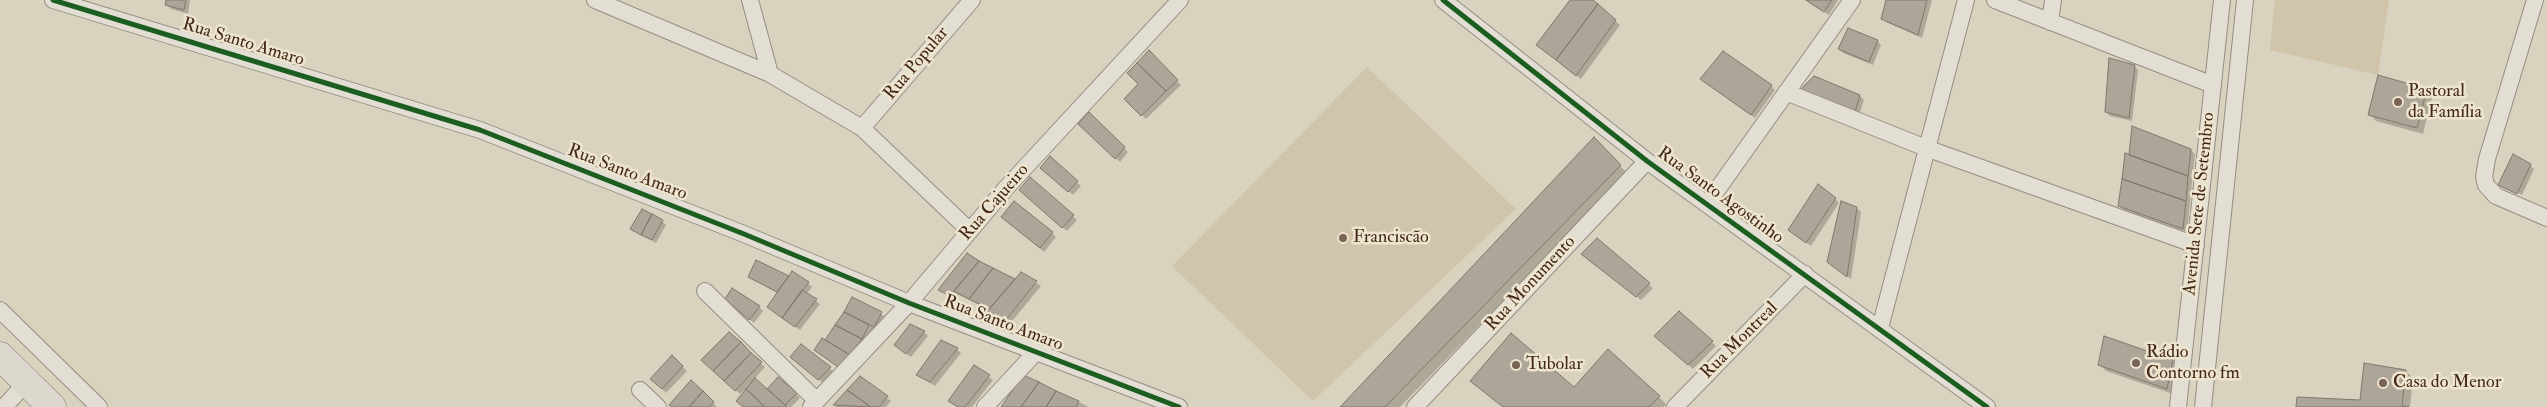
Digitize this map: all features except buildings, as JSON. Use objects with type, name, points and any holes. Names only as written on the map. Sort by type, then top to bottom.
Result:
[{"type":"highway","points":[[0,356],[52,407]]},
{"type":"street","name":"Rua Santo Amaro","points":[[53,0],[88,5],[480,130],[744,234],[909,303],[1179,407]]},
{"type":"street","points":[[595,0],[770,74],[862,128],[970,231]]},
{"type":"street","points":[[750,0],[770,74]]},
{"type":"street","name":"Rua Cajueiro","points":[[814,404],[909,303],[1006,188],[1180,0]]},
{"type":"street","name":"Rua Santo Agostinho","points":[[1443,0],[1647,161],[1806,274],[1987,407]]},
{"type":"street","points":[[1707,204],[1852,0]]},
{"type":"street","points":[[1880,328],[1966,0]]},
{"type":"street","points":[[1995,0],[2213,85]]},
{"type":"street","points":[[2050,22],[2053,0]]},
{"type":"street","name":"Avenida Sete de Setembro","points":[[2178,407],[2222,0]]},
{"type":"street","name":"Avenida Sete de Setembro","points":[[2203,407],[2245,0]]},
{"type":"street","name":"Rua Popular","points":[[862,128],[964,2]]},
{"type":"street","points":[[2538,10],[2487,159],[2484,177],[2486,185],[2496,196],[2547,218]]},
{"type":"street","points":[[1786,92],[1926,148],[2196,245]]},
{"type":"street","name":"Rua Monumento","points":[[1415,407],[1647,161]]},
{"type":"street","name":"Rua Montreal","points":[[1675,407],[1806,274]]},
{"type":"street","points":[[705,291],[814,404]]},
{"type":"street","points":[[0,310],[98,407]]},
{"type":"street","points":[[985,407],[1036,352]]},
{"type":"street","points":[[4,407],[28,382]]},
{"type":"street","points":[[640,390],[658,407]]},
{"type":"shaded area","points":[[2275,0],[2389,0],[2378,75],[2270,50]]},
{"type":"shaded area","name":"Franciscão","points":[[1367,67],[1516,209],[1313,401],[1172,266]]},
{"type":"cycle path","points":[[53,0],[480,130],[744,234],[909,303],[1179,407]]},
{"type":"cycle path","points":[[1443,0],[1647,161],[1987,407]]},
{"type":"place","name":"Pastoral da Família","points":[[2398,102]]},
{"type":"place","name":"Franciscão","points":[[1343,238]]},
{"type":"place","name":"Rádio Contorno fm","points":[[2136,363]]},
{"type":"place","name":"Tubolar","points":[[1516,365]]},
{"type":"place","name":"Casa do Menor","points":[[2383,383]]}]
